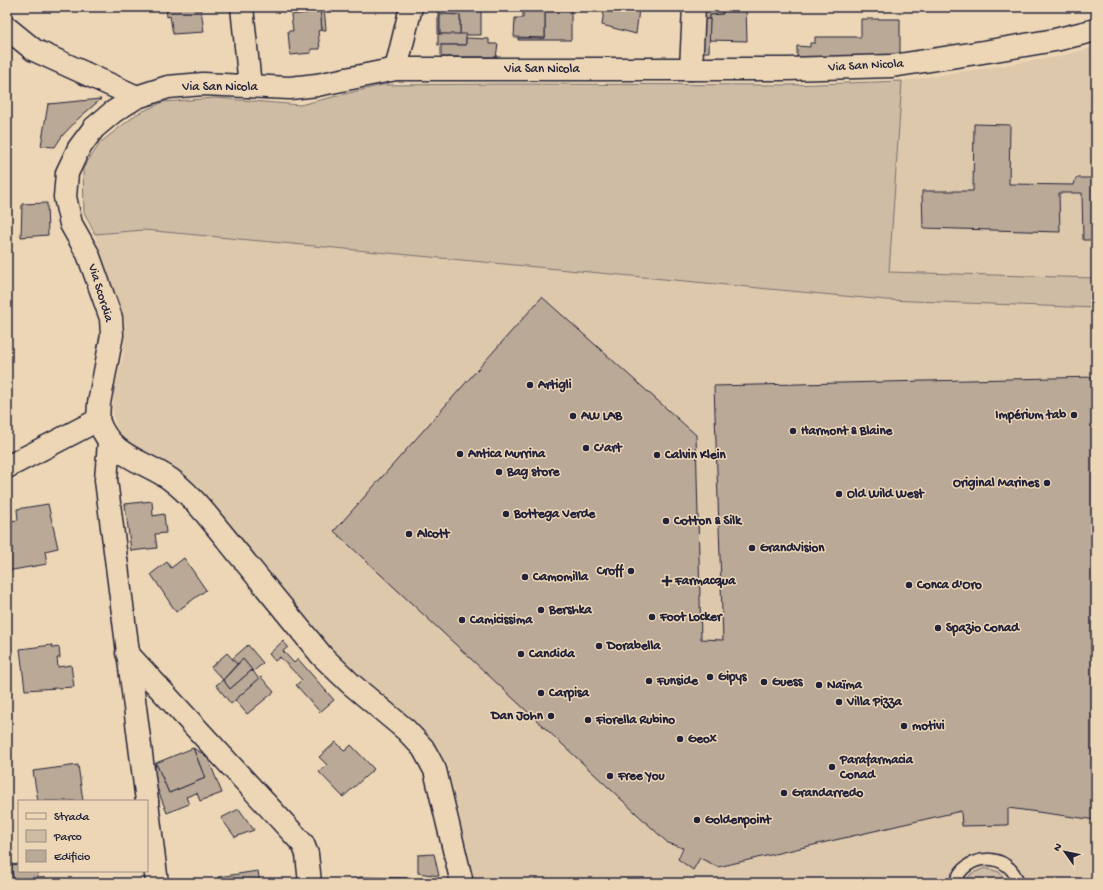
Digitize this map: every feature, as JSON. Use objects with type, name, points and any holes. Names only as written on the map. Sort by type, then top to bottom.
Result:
[{"type":"street","points":[[242,7],[250,86]]},
{"type":"street","points":[[396,69],[411,7]]},
{"type":"street","points":[[691,69],[694,7]]},
{"type":"street","points":[[7,28],[34,50],[137,97]]},
{"type":"street","name":"Via San Nicola","points":[[137,97],[175,86],[203,84],[290,88],[317,85],[396,69],[787,69],[892,66],[1055,40],[1096,30]]},
{"type":"street","name":"Via Scordia","points":[[98,420],[99,403],[112,335],[111,318],[88,254],[71,224],[65,198],[67,173],[78,148],[94,128],[113,112],[137,97]]},
{"type":"street","points":[[7,467],[98,420],[108,442],[119,450],[152,467],[189,495],[322,656],[351,684],[406,730],[423,748],[436,770],[462,883]]},
{"type":"street","points":[[108,442],[106,480],[147,800]]},
{"type":"street","points":[[127,654],[303,844],[308,854],[310,883]]},
{"type":"street","points":[[148,810],[157,883]]},
{"type":"lane","points":[[955,883],[962,870],[970,863],[979,859],[989,858],[1007,865],[1014,872],[1018,883]]},
{"type":"shaded area","points":[[1096,47],[1096,883],[475,883],[448,765],[432,740],[412,719],[361,676],[330,647],[252,554],[198,485],[169,464],[127,441],[116,427],[113,413],[114,392],[124,353],[125,320],[111,284],[95,234],[84,212],[83,168],[101,142],[137,114],[163,102],[216,98],[300,105],[382,85],[790,85],[902,81],[1057,57]]},
{"type":"green space","points":[[902,81],[889,272],[1096,278],[1096,308],[886,300],[144,230],[95,234],[84,212],[83,168],[101,142],[137,114],[163,102],[216,98],[300,105],[382,85],[790,85]]},
{"type":"green space","points":[[985,868],[999,872],[1007,883],[965,883],[971,874]]},
{"type":"building","points":[[166,7],[196,7],[196,10],[201,9],[204,32],[173,34],[170,16],[167,17]]},
{"type":"building","points":[[307,7],[324,7],[326,30],[322,30],[320,8],[307,9]]},
{"type":"building","points":[[438,7],[481,7],[481,35],[460,35],[460,15],[440,14],[440,34],[438,34]]},
{"type":"building","points":[[526,7],[571,7],[571,40],[518,40],[518,38],[545,38],[545,10],[525,10]]},
{"type":"building","points":[[606,7],[639,9],[636,34],[602,25],[604,10],[606,11]]},
{"type":"building","points":[[700,7],[722,7],[723,14],[710,15],[710,19],[699,19]]},
{"type":"building","points":[[722,7],[746,7],[747,41],[709,40],[710,15],[723,14]]},
{"type":"building","points":[[320,8],[322,30],[318,31],[320,49],[311,49],[311,53],[290,55],[288,31],[293,31],[291,15],[308,13],[307,9]]},
{"type":"building","points":[[523,10],[545,10],[545,38],[514,37],[515,18],[523,18]]},
{"type":"building","points":[[440,14],[460,15],[460,35],[440,34]]},
{"type":"building","points":[[699,19],[710,19],[709,52],[699,52]]},
{"type":"building","points":[[861,19],[900,19],[900,55],[815,57],[815,59],[797,59],[797,46],[810,47],[810,43],[815,43],[815,37],[861,37]]},
{"type":"building","points":[[438,34],[466,34],[466,45],[438,45]]},
{"type":"building","points":[[466,38],[489,39],[489,44],[498,44],[496,57],[441,57],[441,45],[466,45]]},
{"type":"building","points":[[101,99],[79,118],[62,136],[55,147],[41,146],[48,104]]},
{"type":"building","points":[[974,124],[1010,125],[1009,184],[1074,185],[1076,178],[1096,178],[1096,240],[1083,240],[1082,193],[1059,193],[1060,232],[923,228],[922,191],[973,191]]},
{"type":"building","points":[[47,203],[48,235],[21,237],[22,204]]},
{"type":"building","name":"Conca d'Oro","points":[[542,297],[696,435],[701,639],[723,640],[714,386],[1096,377],[1096,820],[1008,808],[1008,825],[962,826],[961,811],[718,867],[700,858],[693,870],[678,859],[683,848],[668,843],[334,531]]},
{"type":"building","points":[[152,501],[153,516],[164,514],[166,533],[155,534],[157,548],[131,551],[125,504]]},
{"type":"building","points":[[48,504],[58,548],[45,551],[47,564],[7,571],[7,525],[10,524],[10,521],[18,520],[17,509]]},
{"type":"building","points":[[184,558],[206,590],[176,612],[151,574],[167,562],[171,568]]},
{"type":"building","points":[[283,641],[288,647],[283,651],[294,663],[298,659],[334,700],[320,712],[296,685],[302,680],[280,657],[275,661],[269,654]]},
{"type":"building","points":[[52,645],[53,648],[59,647],[60,658],[57,658],[58,667],[71,665],[74,687],[25,690],[20,649]]},
{"type":"building","points":[[248,645],[263,663],[253,672],[243,659],[237,664],[232,659]]},
{"type":"building","points":[[227,653],[237,664],[223,680],[211,667]]},
{"type":"building","points":[[243,659],[252,670],[230,689],[223,680]]},
{"type":"building","points":[[252,670],[259,679],[231,704],[216,685],[223,680],[230,689]]},
{"type":"building","points":[[261,677],[274,692],[247,714],[235,700]]},
{"type":"building","points":[[336,742],[345,751],[351,745],[374,769],[343,797],[319,772],[327,765],[319,757]]},
{"type":"building","points":[[193,748],[207,756],[222,793],[200,801],[197,793],[186,797],[189,804],[167,813],[153,778],[156,763],[169,793],[205,778]]},
{"type":"building","points":[[193,748],[205,778],[169,793],[156,763]]},
{"type":"building","points":[[78,765],[83,800],[38,800],[33,771]]},
{"type":"building","points":[[239,809],[254,830],[235,837],[221,818]]},
{"type":"building","points":[[434,854],[439,876],[418,873],[418,855]]},
{"type":"building","points":[[18,864],[18,872],[37,872],[39,883],[14,883],[11,865]]},
{"type":"building","points":[[258,871],[260,883],[219,883],[218,877]]},
{"type":"building","points":[[356,878],[407,878],[407,883],[356,883]]},
{"type":"place","name":"Artigli","points":[[530,385]]},
{"type":"place","name":"Impérium tab","points":[[1074,415]]},
{"type":"place","name":"AW LAB","points":[[573,416]]},
{"type":"place","name":"Harmont & Blaine","points":[[793,431]]},
{"type":"place","name":"C'art","points":[[586,448]]},
{"type":"place","name":"Antica Murrina","points":[[460,454]]},
{"type":"place","name":"Calvin Klein","points":[[657,455]]},
{"type":"place","name":"Bag store","points":[[499,472]]},
{"type":"place","name":"Original Marines","points":[[1047,483]]},
{"type":"place","name":"Old Wild West","points":[[839,494]]},
{"type":"place","name":"Bottega Verde","points":[[506,514]]},
{"type":"place","name":"Cotton & Silk","points":[[666,521]]},
{"type":"place","name":"Alcott","points":[[409,534]]},
{"type":"place","name":"GrandVision","points":[[752,548]]},
{"type":"place","name":"Croff","points":[[631,571]]},
{"type":"place","name":"Camomilla","points":[[525,577]]},
{"type":"place","name":"Farmacqua","points":[[667,581]]},
{"type":"place","name":"Conca d'Oro","points":[[909,585]]},
{"type":"place","name":"Bershka","points":[[541,610]]},
{"type":"place","name":"Foot Locker","points":[[652,617]]},
{"type":"place","name":"Camicissima","points":[[462,620]]},
{"type":"place","name":"Spazio Conad","points":[[938,628]]},
{"type":"place","name":"Dorabella","points":[[599,646]]},
{"type":"place","name":"Candida","points":[[521,654]]},
{"type":"place","name":"Gipys","points":[[710,677]]},
{"type":"place","name":"Funside","points":[[649,681]]},
{"type":"place","name":"Guess","points":[[764,682]]},
{"type":"place","name":"Naïma","points":[[819,685]]},
{"type":"place","name":"Carpisa","points":[[541,693]]},
{"type":"place","name":"Villa Pizza","points":[[839,702]]},
{"type":"place","name":"Dan John","points":[[551,716]]},
{"type":"place","name":"Fiorella Rubino","points":[[588,720]]},
{"type":"place","name":"motivi","points":[[904,726]]},
{"type":"place","name":"Geox","points":[[680,739]]},
{"type":"place","name":"Parafarmacia Conad","points":[[832,767]]},
{"type":"place","name":"Free You","points":[[610,776]]},
{"type":"place","name":"Grandarredo","points":[[784,793]]},
{"type":"place","name":"Goldenpoint","points":[[697,820]]}]
